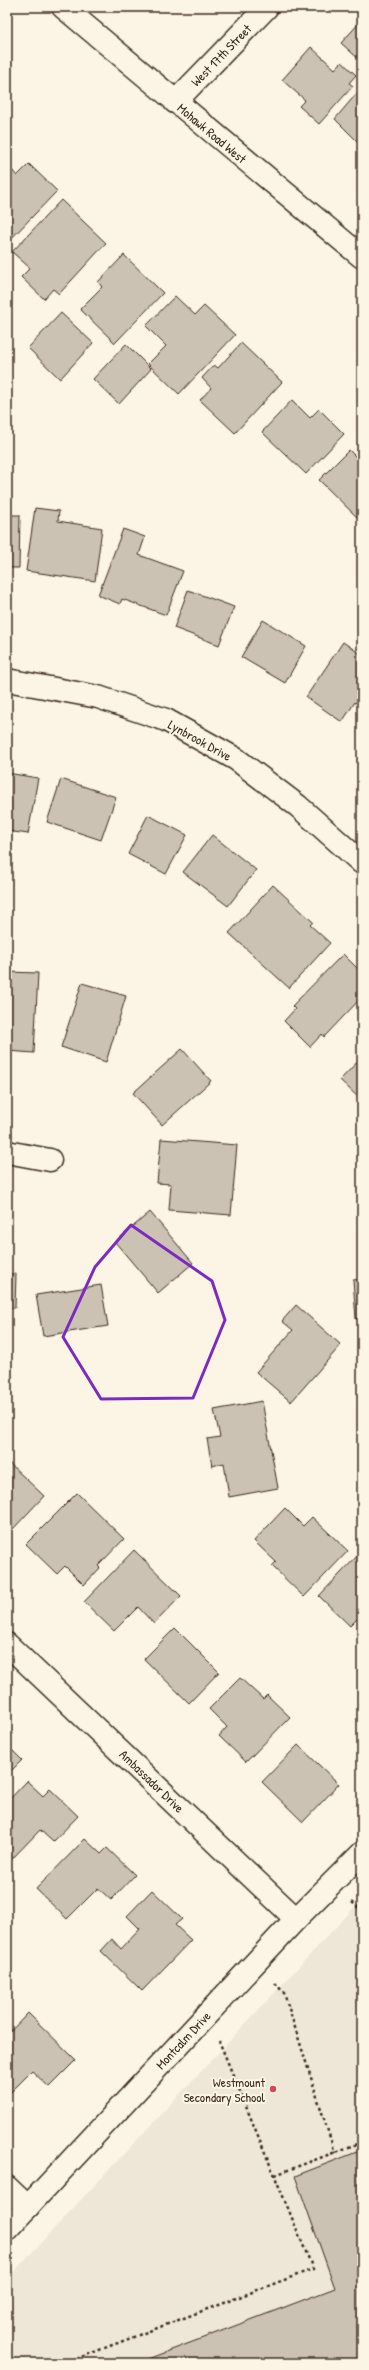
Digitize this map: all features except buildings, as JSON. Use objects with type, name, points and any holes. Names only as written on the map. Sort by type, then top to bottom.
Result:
[{"type":"street","name":"Mohawk Road West","points":[[63,7],[362,258]]},
{"type":"street","name":"West 17th Street","points":[[175,102],[267,7]]},
{"type":"street","name":"Lynbrook Drive","points":[[7,680],[98,697],[166,720],[236,759],[298,806],[362,863]]},
{"type":"street","points":[[7,1152],[50,1160]]},
{"type":"street","name":"Ambassador Drive","points":[[7,1644],[296,1919]]},
{"type":"street","name":"Montcalm Drive","points":[[7,2229],[257,1960],[362,1853]]},
{"type":"street","points":[[7,2187],[28,2207]]},
{"type":"path","points":[[257,1960],[284,1993],[335,2152]]},
{"type":"path","points":[[65,2363],[313,2269],[208,2014]]},
{"type":"path","points":[[275,2176],[362,2142]]},
{"type":"highlighted area","points":[[131,1225],[212,1281],[225,1320],[193,1398],[101,1399],[63,1337],[95,1267]]},
{"type":"shaded area","name":"Westmount Secondary School","points":[[362,1899],[362,2363],[7,2363],[7,2279]]},
{"type":"place","name":"Westmount Secondary School","points":[[273,2089]]}]
